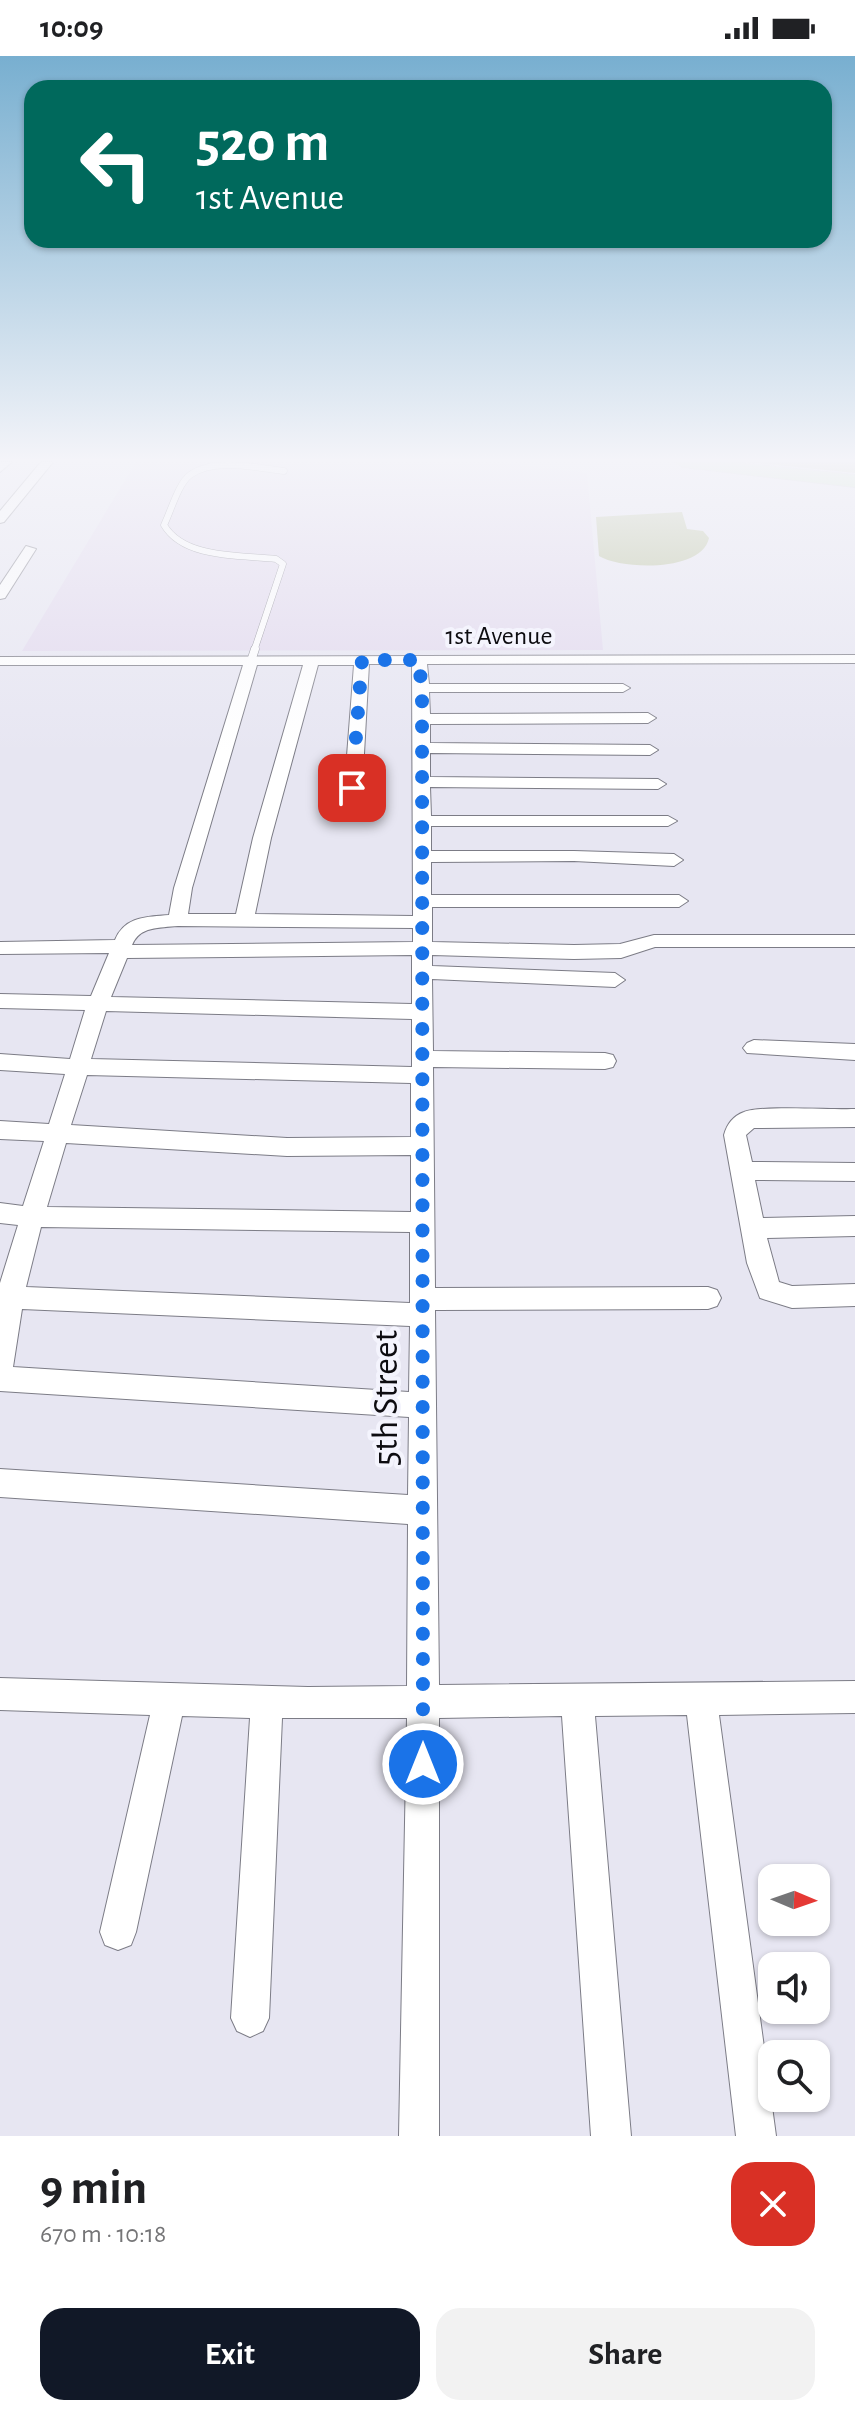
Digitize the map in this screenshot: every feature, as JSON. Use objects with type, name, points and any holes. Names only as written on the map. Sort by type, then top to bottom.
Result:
[{"type":"street","points":[[0,595],[23,559]]},
{"type":"street","points":[[797,659],[822,670],[855,673]]},
{"type":"street","name":"1st Avenue","points":[[0,661],[855,659]]},
{"type":"street","points":[[244,920],[262,838],[312,660]]},
{"type":"street","points":[[352,808],[362,660]]},
{"type":"street","name":"5th Street","points":[[419,660],[423,1012],[423,1702],[419,2136]]},
{"type":"street","points":[[178,920],[183,888],[251,661]]},
{"type":"street","points":[[421,688],[623,688]]},
{"type":"street","points":[[422,719],[648,718]]},
{"type":"street","points":[[422,748],[650,750]]},
{"type":"street","points":[[422,782],[658,784]]},
{"type":"street","points":[[422,821],[668,821]]},
{"type":"street","points":[[422,857],[574,856],[674,860]]},
{"type":"street","points":[[0,948],[121,949],[422,936],[679,901]]},
{"type":"street","points":[[0,1368],[6,1296],[55,1136],[98,1003],[128,932],[141,924],[178,920],[244,920],[574,952],[621,951],[654,941],[855,941]]},
{"type":"street","points":[[422,936],[615,980]]},
{"type":"street","points":[[0,1001],[423,1012]]},
{"type":"street","points":[[754,1048],[855,1052]]},
{"type":"street","points":[[0,1062],[78,1067],[422,1067],[605,1061]]},
{"type":"street","points":[[855,1118],[763,1118],[742,1122],[735,1135],[759,1263],[769,1290],[792,1297],[855,1295]]},
{"type":"street","points":[[0,1130],[55,1136],[287,1147],[422,1146]]},
{"type":"street","points":[[743,1171],[855,1172]]},
{"type":"street","points":[[0,1213],[32,1217],[422,1222]]},
{"type":"street","points":[[754,1228],[855,1226]]},
{"type":"street","points":[[6,1296],[422,1307],[708,1298]]},
{"type":"street","points":[[0,1379],[99,1382],[320,1403],[421,1405]]},
{"type":"street","points":[[0,1483],[422,1510]]},
{"type":"street","points":[[0,1694],[423,1702],[855,1697]]},
{"type":"street","points":[[118,1932],[170,1698]]},
{"type":"street","points":[[701,1698],[756,2136]]},
{"type":"street","points":[[577,1700],[611,2136]]},
{"type":"street","points":[[250,2018],[267,1701]]},
{"type":"lane","points":[[251,661],[283,564],[276,559]]},
{"type":"shaded area","points":[[77,559],[595,559],[603,650],[22,651]]},
{"type":"green space","points":[[606,559],[686,559],[660,565]]},
{"type":"route","points":[[352,788],[362,660],[419,660],[422,694],[423,1764]]}]
